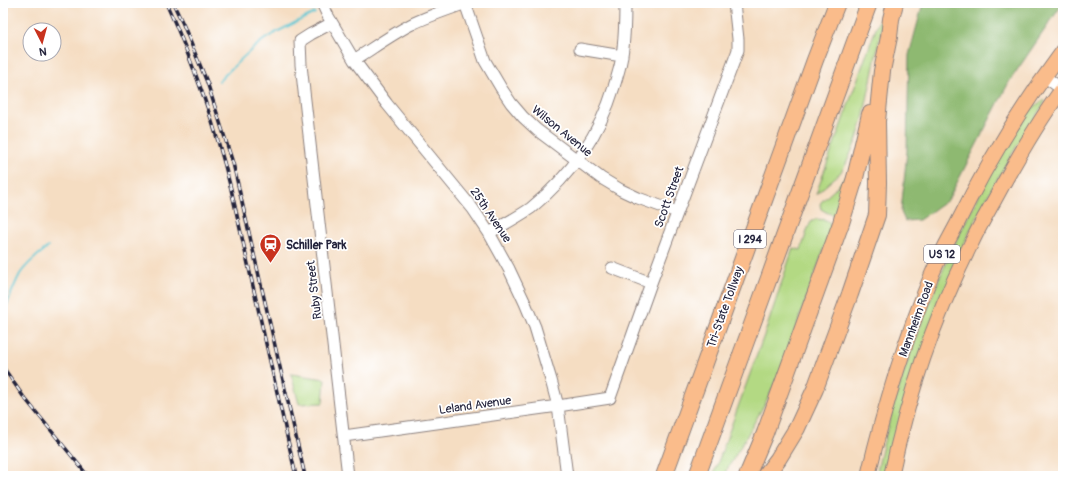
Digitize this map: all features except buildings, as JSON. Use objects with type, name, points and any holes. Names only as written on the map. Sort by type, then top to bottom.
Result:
[{"type":"highway","name":"Tri-State Tollway","points":[[664,476],[837,3]]},
{"type":"highway","name":"I 294","points":[[697,476],[869,3]]},
{"type":"highway","points":[[765,476],[778,459],[797,428],[815,389],[877,215],[877,121],[882,71],[895,3]]},
{"type":"highway","points":[[747,476],[765,433],[856,178],[866,134],[884,34],[891,19]]},
{"type":"main road","name":"Mannheim Road","points":[[868,476],[892,388],[932,274],[964,209],[989,163],[1044,76],[1063,51]]},
{"type":"main road","name":"Mannheim Road","points":[[891,476],[905,418],[919,372],[940,315],[972,241],[1023,147],[1063,89]]},
{"type":"street","name":"25th Avenue","points":[[322,3],[354,60],[387,104],[473,209],[489,233],[514,278],[535,326],[558,406],[566,476]]},
{"type":"street","points":[[354,60],[409,26],[435,14],[466,3]]},
{"type":"street","name":"Wilson Avenue","points":[[466,3],[486,61],[501,88],[523,117],[537,130],[601,178],[638,198],[677,212]]},
{"type":"street","points":[[489,233],[530,209],[557,185],[587,148],[606,111],[618,74],[624,38],[625,3]]},
{"type":"street","name":"Scott Street","points":[[610,398],[677,212],[738,50],[734,3]]},
{"type":"street","name":"Ruby Street","points":[[332,23],[300,41],[301,65],[348,476]]},
{"type":"street","points":[[580,49],[622,56]]},
{"type":"street","points":[[1044,76],[1063,89]]},
{"type":"street","points":[[612,268],[651,283]]},
{"type":"street","name":"Leland Avenue","points":[[344,436],[610,398]]},
{"type":"green space","points":[[923,3],[1063,3],[1009,82],[948,200],[919,220],[905,221],[901,212],[907,151],[909,55]]},
{"type":"green space","points":[[879,20],[883,22],[863,119],[857,139],[846,164],[840,173],[816,194]]},
{"type":"green space","points":[[1044,100],[1045,102],[992,188],[967,237],[889,456],[884,476],[876,476],[893,407],[915,339],[956,241],[999,158],[1030,110]]},
{"type":"green space","points":[[851,171],[836,216],[821,209],[820,204],[822,201]]},
{"type":"green space","points":[[816,219],[826,220],[830,223],[831,229],[779,375],[768,398],[723,476],[713,476],[767,327],[793,248],[801,250],[808,228],[811,222]]},
{"type":"green space","points":[[291,374],[325,379],[323,403],[299,404]]},
{"type":"waterway","points":[[219,81],[265,39],[283,28],[315,13]]},
{"type":"waterway","points":[[3,315],[20,274],[29,263],[48,247]]},
{"type":"railway","points":[[166,3],[186,49],[203,94],[225,165],[296,476]]},
{"type":"railway","points":[[173,3],[207,82],[233,163],[305,476]]},
{"type":"railway","points":[[3,367],[23,396],[88,476]]},
{"type":"place","name":"Schiller Park","points":[[270,264]]}]
